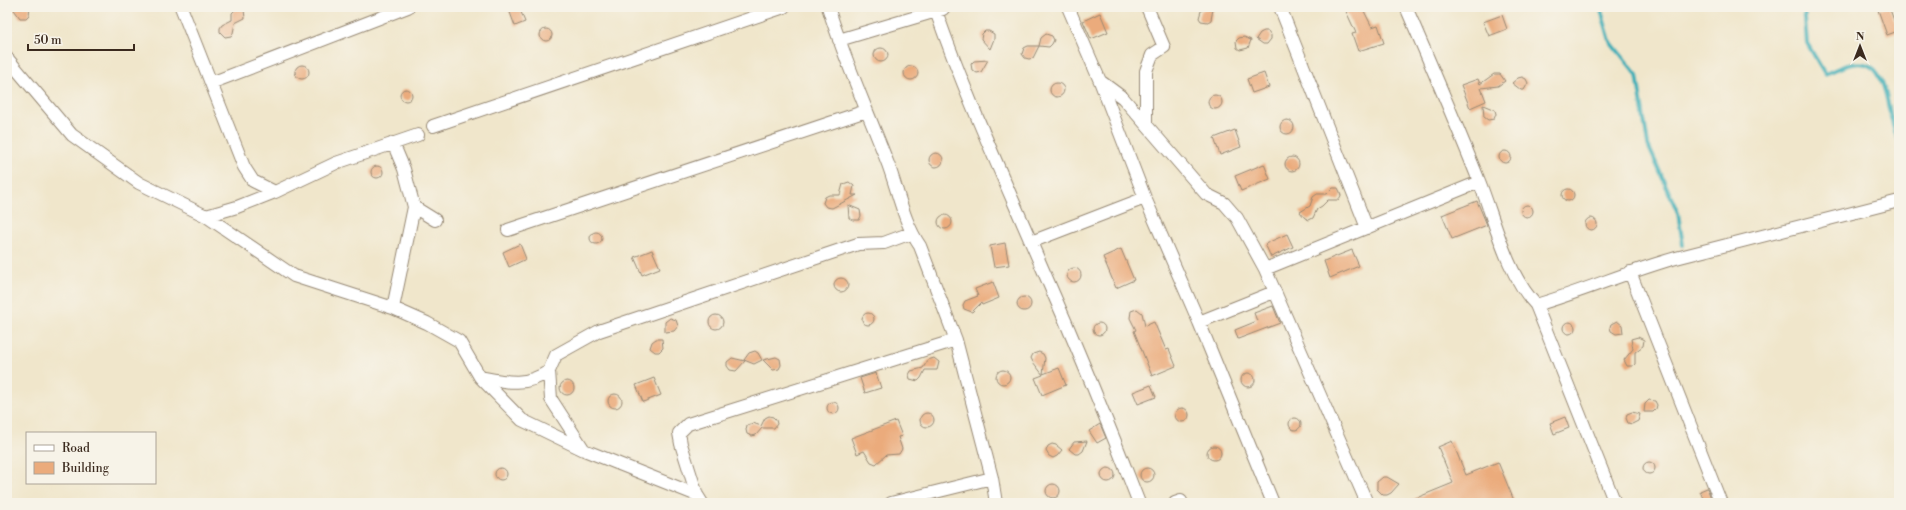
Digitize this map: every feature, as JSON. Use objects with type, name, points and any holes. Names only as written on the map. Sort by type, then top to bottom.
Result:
[{"type":"street","points":[[181,7],[244,167],[253,181],[274,192]]},
{"type":"street","points":[[211,83],[408,7]]},
{"type":"street","points":[[433,126],[784,7]]},
{"type":"street","points":[[828,7],[838,40],[893,179],[911,233],[920,246],[956,340],[992,478],[996,503]]},
{"type":"street","points":[[1068,7],[1100,81],[1145,198],[1200,322],[1273,503]]},
{"type":"street","points":[[1146,124],[1146,71],[1152,55],[1164,47],[1147,7]]},
{"type":"street","points":[[1280,7],[1367,228]]},
{"type":"street","points":[[1406,7],[1479,182],[1513,270],[1528,296],[1536,305],[1615,503]]},
{"type":"street","points":[[838,40],[941,8],[978,120],[1108,421],[1140,503]]},
{"type":"street","points":[[7,58],[72,134],[139,183],[206,216],[294,276],[393,308],[427,323],[459,342],[480,377],[522,420],[584,450],[699,499]]},
{"type":"street","points":[[1100,81],[1123,98],[1206,194],[1224,203],[1237,218],[1265,269],[1367,503]]},
{"type":"street","points":[[508,230],[866,111]]},
{"type":"street","points":[[206,216],[237,207],[274,192],[336,163],[418,134]]},
{"type":"street","points":[[393,143],[404,169],[414,207],[393,308]]},
{"type":"street","points":[[1265,269],[1479,182]]},
{"type":"street","points":[[1031,242],[1145,198]]},
{"type":"street","points":[[1536,305],[1576,293],[1630,272],[1676,258],[1899,201]]},
{"type":"street","points":[[414,207],[435,220]]},
{"type":"street","points":[[584,450],[551,399],[549,371],[556,355],[599,331],[858,244],[884,243],[911,233]]},
{"type":"street","points":[[1630,272],[1721,503]]},
{"type":"street","points":[[1200,322],[1274,292]]},
{"type":"street","points":[[699,499],[681,444],[679,433],[688,424],[956,340]]},
{"type":"street","points":[[480,377],[505,381],[527,382],[542,376],[549,371]]},
{"type":"street","points":[[891,503],[992,478]]},
{"type":"building","points":[[12,7],[30,7],[29,15],[26,18],[20,18]]},
{"type":"building","points":[[508,7],[519,7],[525,22],[515,26]]},
{"type":"building","points":[[1344,7],[1362,7],[1372,27],[1378,25],[1384,43],[1358,51],[1352,34],[1356,33]]},
{"type":"building","points":[[1889,7],[1898,31],[1887,35],[1878,10]]},
{"type":"building","points":[[237,8],[244,10],[245,18],[235,23],[231,36],[225,37],[220,32],[220,28],[222,25],[232,20],[232,13]]},
{"type":"building","points":[[1204,9],[1213,9],[1211,20],[1208,22],[1201,21],[1199,18],[1201,11]]},
{"type":"building","points":[[1100,13],[1108,32],[1091,39],[1083,21]]},
{"type":"building","points":[[1502,15],[1507,29],[1489,36],[1483,22]]},
{"type":"building","points":[[548,29],[551,30],[551,40],[544,41],[541,40],[540,33],[541,30]]},
{"type":"building","points":[[985,31],[989,31],[994,34],[994,39],[990,49],[981,39],[982,34]]},
{"type":"building","points":[[1268,31],[1271,35],[1271,39],[1267,44],[1263,44],[1256,39],[1260,33]]},
{"type":"building","points":[[1046,34],[1052,36],[1054,40],[1049,47],[1039,46],[1041,38]]},
{"type":"building","points":[[1244,37],[1251,40],[1248,48],[1240,50],[1237,48],[1236,41],[1239,38]]},
{"type":"building","points":[[1028,46],[1039,46],[1033,58],[1025,58],[1022,54],[1024,48]]},
{"type":"building","points":[[881,48],[886,50],[888,55],[886,60],[881,62],[876,60],[874,55],[876,50]]},
{"type":"building","points":[[988,60],[981,72],[977,73],[972,70],[971,64],[974,61]]},
{"type":"building","points":[[302,65],[307,67],[309,72],[307,77],[302,79],[297,77],[295,72],[297,67]]},
{"type":"building","points":[[911,66],[916,68],[918,73],[916,78],[911,80],[906,78],[904,73],[906,68]]},
{"type":"building","points":[[1264,73],[1269,87],[1252,93],[1247,79]]},
{"type":"building","points":[[1494,74],[1500,74],[1505,81],[1498,86],[1481,88],[1486,101],[1470,108],[1461,85],[1478,79],[1480,84]]},
{"type":"building","points":[[1522,77],[1526,79],[1528,83],[1524,90],[1521,90],[1512,83],[1518,78]]},
{"type":"building","points":[[1057,83],[1062,85],[1064,90],[1062,95],[1057,97],[1052,95],[1050,90],[1052,85]]},
{"type":"building","points":[[404,89],[408,89],[412,95],[408,101],[404,101],[400,97],[400,93]]},
{"type":"building","points":[[1215,95],[1220,97],[1222,102],[1220,107],[1215,109],[1210,107],[1208,102],[1210,97]]},
{"type":"building","points":[[1483,105],[1495,110],[1496,114],[1494,119],[1488,120],[1484,117]]},
{"type":"building","points":[[1287,120],[1292,122],[1294,127],[1292,132],[1287,134],[1282,132],[1280,127],[1282,122]]},
{"type":"building","points":[[1235,130],[1241,147],[1220,155],[1214,138]]},
{"type":"building","points":[[1507,151],[1510,152],[1510,162],[1503,163],[1500,162],[1499,155],[1500,152]]},
{"type":"building","points":[[936,153],[941,155],[943,160],[941,165],[936,167],[931,165],[929,160],[931,155]]},
{"type":"building","points":[[1292,157],[1297,159],[1299,164],[1297,169],[1292,171],[1287,169],[1285,164],[1287,159]]},
{"type":"building","points":[[1264,164],[1270,179],[1241,191],[1235,176]]},
{"type":"building","points":[[375,166],[379,166],[383,172],[379,178],[375,178],[371,174],[371,170]]},
{"type":"building","points":[[849,182],[854,186],[852,195],[857,195],[832,208],[826,207],[823,203],[825,197],[829,195],[840,195],[843,184]]},
{"type":"building","points":[[1333,188],[1338,188],[1340,192],[1341,196],[1338,200],[1328,200],[1317,209],[1313,218],[1309,220],[1305,218],[1300,212],[1310,206],[1313,197],[1317,194],[1327,194]]},
{"type":"building","points":[[1570,189],[1573,190],[1573,200],[1566,201],[1563,200],[1562,193],[1563,190]]},
{"type":"building","points":[[1477,201],[1487,225],[1452,239],[1442,215]]},
{"type":"building","points":[[848,205],[860,210],[861,216],[859,220],[849,218]]},
{"type":"building","points":[[1529,205],[1532,206],[1532,216],[1525,217],[1522,216],[1521,209],[1522,206]]},
{"type":"building","points":[[945,215],[950,217],[952,222],[950,227],[945,229],[940,227],[938,222],[940,217]]},
{"type":"building","points":[[1593,218],[1596,219],[1596,229],[1589,230],[1586,229],[1585,222],[1586,219]]},
{"type":"building","points":[[598,232],[601,233],[601,243],[594,244],[591,243],[590,236],[591,233]]},
{"type":"building","points":[[1287,234],[1293,247],[1271,257],[1265,244]]},
{"type":"building","points":[[1005,243],[1009,265],[994,267],[990,246]]},
{"type":"building","points":[[520,244],[526,259],[509,267],[503,252]]},
{"type":"building","points":[[1121,249],[1134,280],[1116,288],[1103,257]]},
{"type":"building","points":[[652,250],[660,268],[642,275],[634,257]]},
{"type":"building","points":[[1352,250],[1359,266],[1330,278],[1324,261]]},
{"type":"building","points":[[1074,268],[1079,270],[1081,275],[1079,280],[1074,282],[1069,280],[1067,275],[1069,270]]},
{"type":"building","points":[[841,278],[846,280],[848,285],[846,290],[841,292],[836,290],[834,285],[836,280]]},
{"type":"building","points":[[993,282],[999,298],[982,305],[981,303],[972,312],[964,309],[963,305],[965,301],[978,296],[975,289]]},
{"type":"building","points":[[1024,297],[1029,299],[1031,304],[1029,309],[1024,311],[1019,309],[1017,304],[1019,299]]},
{"type":"building","points":[[1273,306],[1280,323],[1238,339],[1235,330],[1257,321],[1254,313]]},
{"type":"building","points":[[1137,309],[1142,313],[1145,326],[1154,322],[1166,350],[1169,349],[1176,366],[1152,376],[1134,331],[1136,330],[1130,318],[1131,311]]},
{"type":"building","points":[[870,313],[873,314],[873,324],[866,325],[863,324],[862,317],[863,314]]},
{"type":"building","points":[[716,315],[721,317],[723,322],[721,327],[716,329],[711,327],[709,322],[711,317]]},
{"type":"building","points":[[670,318],[676,320],[678,326],[674,331],[665,332],[665,322]]},
{"type":"building","points":[[1617,321],[1622,325],[1623,333],[1616,334],[1611,331],[1611,324]]},
{"type":"building","points":[[1567,322],[1571,322],[1575,328],[1571,334],[1567,334],[1563,330],[1563,326]]},
{"type":"building","points":[[1101,323],[1104,324],[1104,334],[1097,335],[1094,334],[1093,327],[1094,324]]},
{"type":"building","points":[[1638,337],[1644,340],[1643,346],[1635,352],[1635,364],[1633,366],[1627,366],[1624,360],[1633,349],[1631,339]]},
{"type":"building","points":[[656,339],[662,339],[663,348],[659,352],[655,352],[650,348],[652,342]]},
{"type":"building","points":[[755,351],[762,360],[754,364],[744,360],[749,353]]},
{"type":"building","points":[[1039,352],[1043,354],[1045,358],[1043,374],[1059,368],[1066,385],[1042,395],[1035,378],[1043,375],[1031,358],[1033,354]]},
{"type":"building","points":[[776,357],[780,359],[781,365],[779,369],[773,370],[763,360]]},
{"type":"building","points":[[732,358],[745,361],[736,371],[730,370],[727,366],[727,362]]},
{"type":"building","points":[[934,358],[939,362],[937,370],[925,370],[918,381],[910,379],[909,375],[911,371],[923,368],[928,360]]},
{"type":"building","points":[[1003,370],[1008,372],[1010,377],[1008,382],[1003,384],[998,382],[996,377],[998,372]]},
{"type":"building","points":[[876,373],[881,388],[865,393],[860,378]]},
{"type":"building","points":[[1248,373],[1253,375],[1255,380],[1253,385],[1248,387],[1243,385],[1241,380],[1243,375]]},
{"type":"building","points":[[654,378],[661,395],[643,402],[636,385]]},
{"type":"building","points":[[567,381],[572,383],[574,388],[572,393],[567,395],[562,393],[560,388],[562,383]]},
{"type":"building","points":[[1151,385],[1156,397],[1138,404],[1133,392]]},
{"type":"building","points":[[615,394],[620,396],[622,401],[620,406],[615,408],[610,406],[608,401],[610,396]]},
{"type":"building","points":[[1649,400],[1655,401],[1657,405],[1656,409],[1653,412],[1644,412],[1645,404]]},
{"type":"building","points":[[835,402],[838,403],[838,413],[831,414],[828,413],[827,406],[828,403]]},
{"type":"building","points":[[1182,408],[1187,410],[1189,415],[1187,420],[1182,422],[1177,420],[1175,415],[1177,410]]},
{"type":"building","points":[[1632,412],[1640,414],[1638,421],[1632,424],[1628,423],[1626,418],[1627,414]]},
{"type":"building","points":[[927,413],[932,415],[934,420],[932,425],[927,427],[922,425],[920,420],[922,415]]},
{"type":"building","points":[[769,416],[776,420],[777,424],[774,428],[762,428],[756,435],[752,436],[747,434],[747,425],[753,423],[761,426],[765,418]]},
{"type":"building","points":[[1565,417],[1569,428],[1554,434],[1550,423]]},
{"type":"building","points":[[1297,418],[1300,419],[1300,429],[1293,430],[1290,429],[1289,422],[1290,419]]},
{"type":"building","points":[[896,421],[902,436],[898,437],[902,449],[899,454],[886,455],[876,464],[871,462],[864,451],[857,454],[851,438]]},
{"type":"building","points":[[1100,424],[1106,438],[1097,443],[1089,431]]},
{"type":"building","points":[[1087,441],[1083,451],[1079,454],[1075,454],[1069,449],[1074,442]]},
{"type":"building","points":[[1452,441],[1466,475],[1498,462],[1515,503],[1404,503],[1453,483],[1438,447]]},
{"type":"building","points":[[1052,444],[1056,445],[1062,450],[1053,458],[1049,456],[1046,451],[1048,446]]},
{"type":"building","points":[[1214,446],[1219,448],[1221,453],[1219,458],[1214,460],[1209,458],[1207,453],[1209,448]]},
{"type":"building","points":[[1647,462],[1651,462],[1655,468],[1651,474],[1647,474],[1643,470],[1643,466]]},
{"type":"building","points":[[503,468],[506,469],[506,479],[499,480],[496,479],[495,472],[496,469]]},
{"type":"building","points":[[1108,468],[1113,470],[1115,475],[1113,480],[1108,482],[1103,480],[1101,475],[1103,470]]},
{"type":"building","points":[[1147,468],[1152,470],[1154,475],[1152,480],[1147,482],[1142,480],[1140,475],[1142,470]]},
{"type":"building","points":[[1383,477],[1387,477],[1399,484],[1391,493],[1387,495],[1383,495],[1377,489],[1377,482]]},
{"type":"building","points":[[1053,484],[1058,486],[1060,491],[1058,496],[1053,498],[1048,496],[1046,491],[1048,486]]},
{"type":"building","points":[[1707,488],[1711,498],[1704,501],[1700,491]]},
{"type":"waterway","points":[[1600,7],[1610,41],[1637,75],[1648,145],[1678,213],[1683,245]]},
{"type":"waterway","points":[[1804,7],[1807,43],[1825,74],[1848,65],[1862,64],[1873,68],[1880,77],[1894,129],[1899,140]]}]
